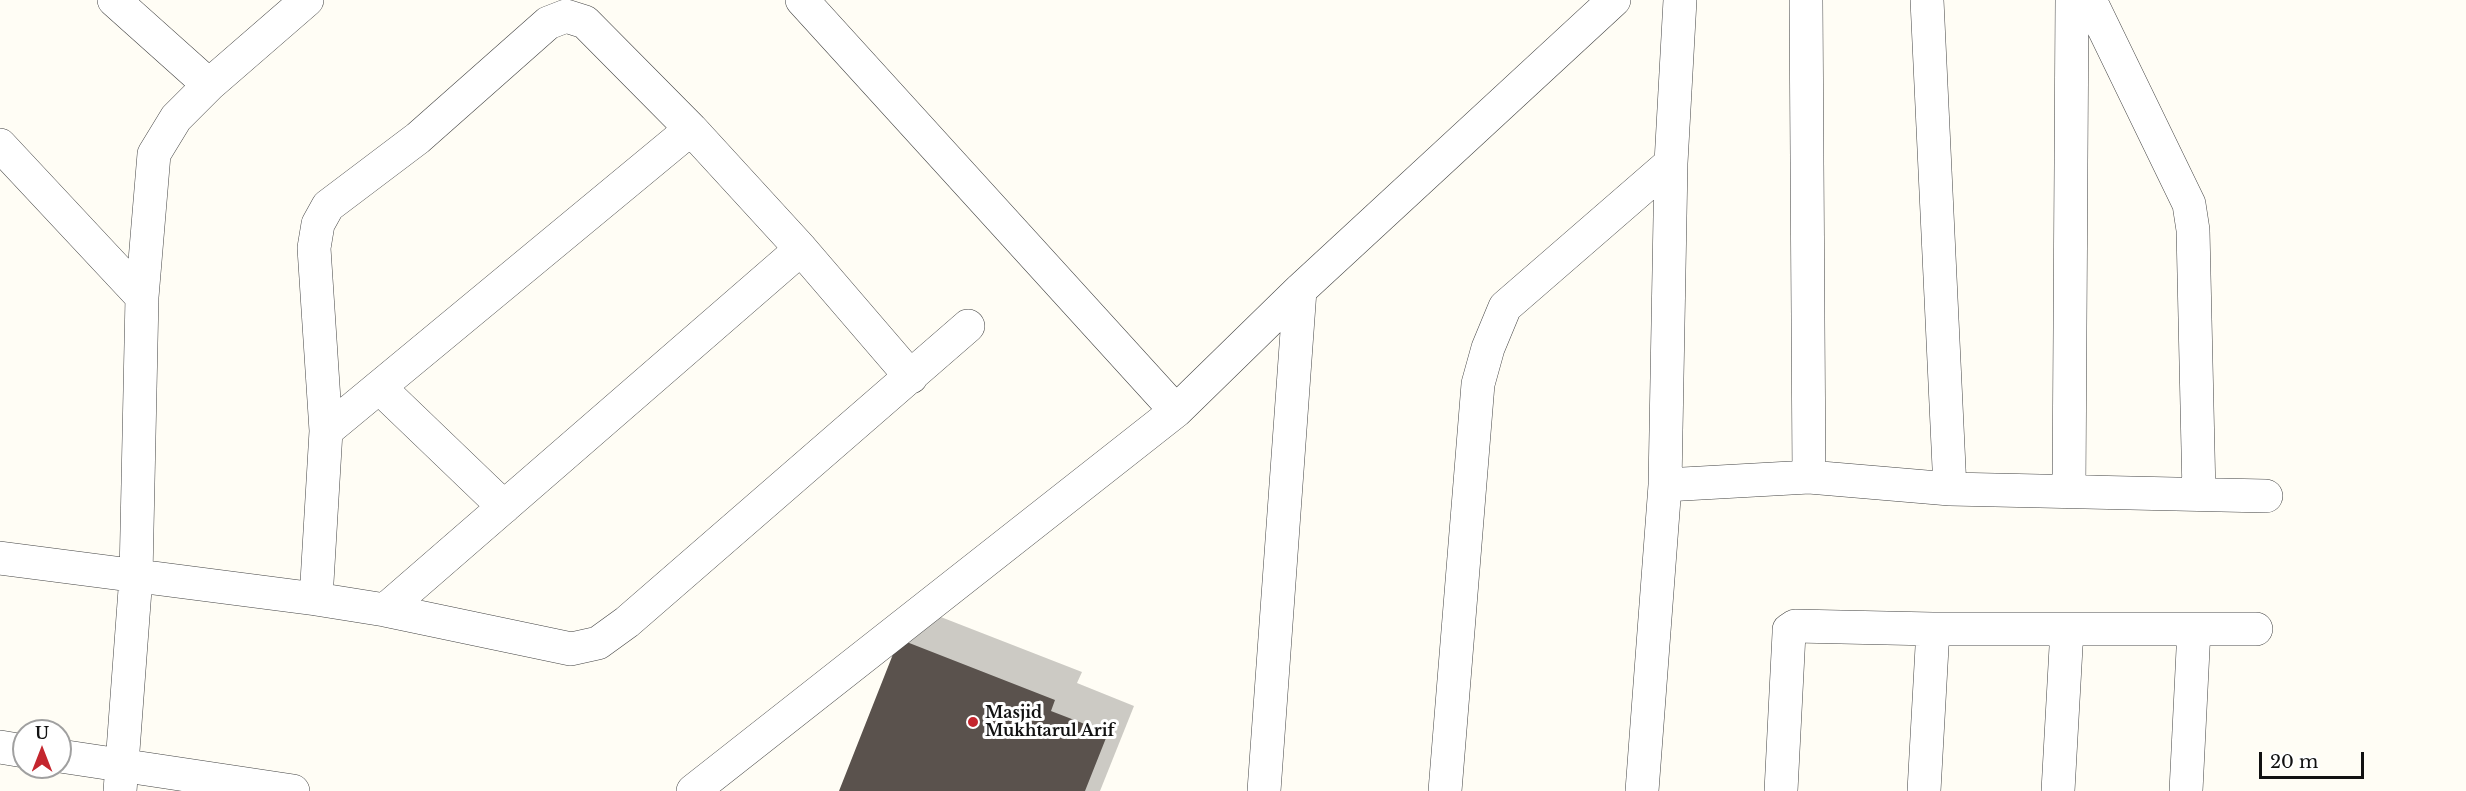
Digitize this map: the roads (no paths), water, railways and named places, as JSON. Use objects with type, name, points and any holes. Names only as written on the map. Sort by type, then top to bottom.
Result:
[{"type":"street","points":[[114,0],[209,85]]},
{"type":"street","points":[[121,778],[136,576],[142,297],[154,154],[176,118],[209,85],[307,0]]},
{"type":"street","points":[[802,0],[1176,411]]},
{"type":"street","points":[[693,791],[1176,411],[1300,290],[1614,0]]},
{"type":"street","points":[[1642,791],[1665,485],[1671,164],[1680,0]]},
{"type":"street","points":[[1806,0],[1809,477]]},
{"type":"street","points":[[1928,0],[1950,489]]},
{"type":"street","points":[[2069,492],[2072,0]]},
{"type":"street","points":[[2090,0],[2189,204],[2193,230],[2199,494]]},
{"type":"street","points":[[316,599],[326,430],[314,248],[318,224],[328,206],[418,138],[548,23],[566,16],[585,22],[691,129],[801,249],[910,377]]},
{"type":"street","points":[[326,430],[691,129]]},
{"type":"street","points":[[0,145],[142,297]]},
{"type":"street","points":[[1445,791],[1478,384],[1488,348],[1505,307],[1671,164]]},
{"type":"street","points":[[385,610],[801,249]]},
{"type":"street","points":[[1264,791],[1300,290]]},
{"type":"street","points":[[0,558],[316,599],[385,610],[571,649],[598,643],[627,622],[968,326]]},
{"type":"street","points":[[379,387],[504,507]]},
{"type":"street","points":[[1665,485],[1809,477],[1950,489],[2266,496]]},
{"type":"street","points":[[1781,791],[1789,630],[1801,625],[1934,629],[2256,629]]},
{"type":"street","points":[[1924,791],[1934,629]]},
{"type":"street","points":[[2058,791],[2067,629]]},
{"type":"street","points":[[2186,791],[2194,629]]},
{"type":"street","points":[[72,760],[121,778],[293,791]]},
{"type":"place","name":"Masjid Mukhtarul Arif","points":[[973,722]]}]
